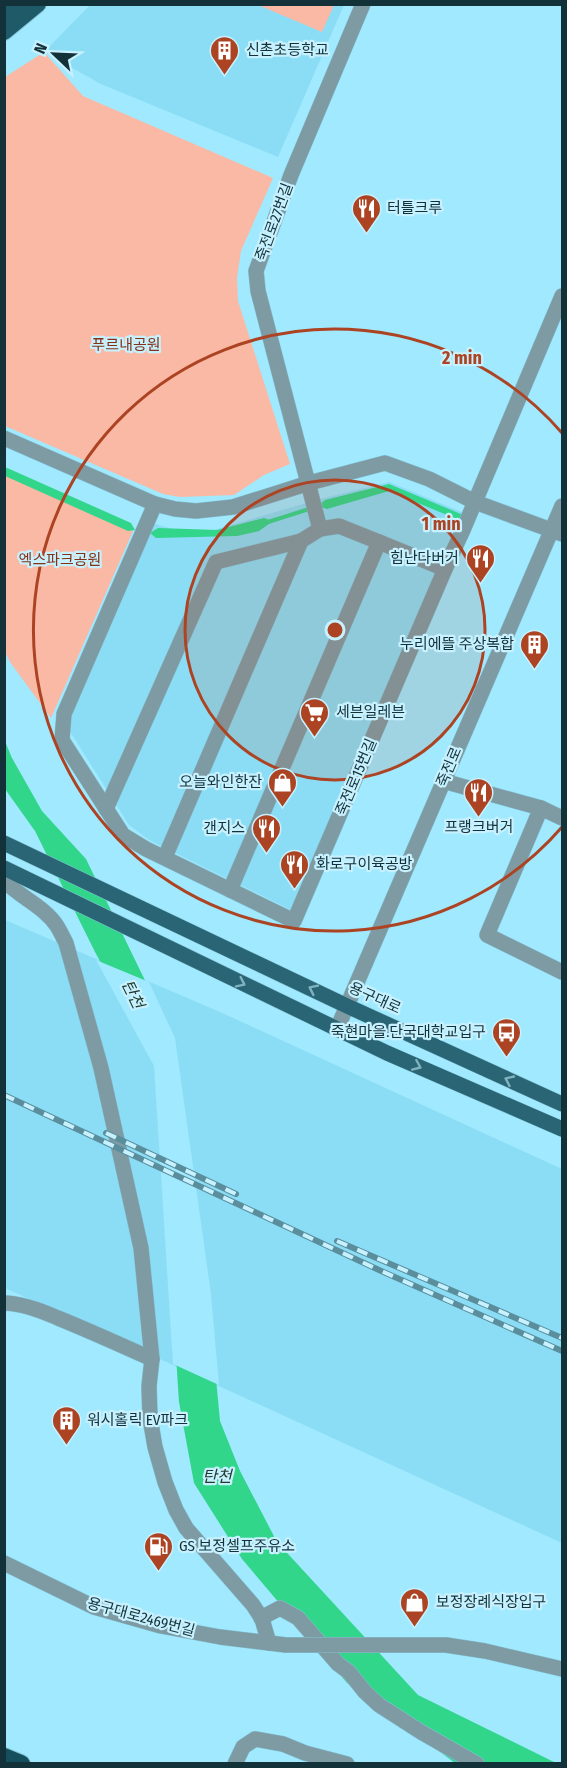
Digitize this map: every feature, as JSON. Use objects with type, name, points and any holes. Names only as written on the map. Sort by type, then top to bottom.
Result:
[{"type":"highway","points":[[4,16],[19,4]]},
{"type":"highway","points":[[4,32],[38,4]]},
{"type":"highway","points":[[4,1756],[21,1764]]},
{"type":"main road","name":"용구대로","points":[[4,843],[347,1006],[562,1104]]},
{"type":"main road","points":[[4,868],[387,1053],[562,1129]]},
{"type":"street","name":"죽전로27번길","points":[[309,483],[258,291],[256,271],[291,175],[363,4]]},
{"type":"street","name":"죽전로15번길","points":[[155,504],[64,714],[62,740],[123,835],[146,849],[294,921],[562,296]]},
{"type":"street","points":[[4,438],[155,504],[175,509],[195,511],[233,507],[309,483],[385,463],[429,479],[475,502],[557,531]]},
{"type":"street","points":[[309,483],[320,527]]},
{"type":"street","name":"죽전로","points":[[337,1029],[443,781],[557,531],[562,506]]},
{"type":"street","points":[[106,809],[216,562],[301,541],[320,527],[339,526],[445,569]]},
{"type":"street","points":[[165,857],[301,541]]},
{"type":"street","points":[[230,890],[379,542]]},
{"type":"street","points":[[443,781],[541,808],[562,818]]},
{"type":"street","points":[[541,808],[487,935],[562,972]]},
{"type":"street","points":[[4,880],[56,924],[66,943],[101,1068],[141,1248],[152,1359],[149,1386],[150,1418],[165,1482],[186,1528],[253,1605],[261,1618],[269,1643]]},
{"type":"street","points":[[4,1303],[13,1303],[47,1313],[152,1359]]},
{"type":"street","name":"용구대로2469번길","points":[[4,1563],[94,1607],[161,1626],[220,1637],[286,1645],[446,1645],[485,1651],[562,1669]]},
{"type":"street","points":[[261,1618],[280,1608],[298,1618],[338,1664],[349,1672],[365,1692],[380,1705],[477,1764]]},
{"type":"street","points":[[235,1764],[243,1747],[255,1739],[282,1744],[347,1764]]},
{"type":"shaded area","points":[[90,5],[344,5],[278,157],[101,84],[44,52]]},
{"type":"shaded area","points":[[389,482],[464,513],[295,912],[149,840],[129,825],[71,733],[70,711],[84,675],[155,524],[183,532],[214,530],[320,499]]},
{"type":"shaded area","points":[[5,920],[220,1012],[562,1169],[562,1543],[5,1288]]},
{"type":"green space","points":[[258,5],[334,5],[322,32]]},
{"type":"green space","name":"푸르내공원","points":[[44,52],[83,96],[273,178],[241,251],[237,278],[238,301],[290,464],[264,475],[234,495],[180,497],[163,494],[5,426],[5,77]]},
{"type":"green space","name":"엑스파크공원","points":[[5,474],[133,531],[51,718],[5,652]]},
{"type":"water","points":[[5,467],[131,523],[135,530],[128,531],[5,476]]},
{"type":"water","points":[[389,484],[461,514],[464,520],[459,520],[389,491],[327,509],[318,506],[325,500]]},
{"type":"water","points":[[264,518],[273,521],[259,531],[237,536],[156,538],[150,533],[158,528],[217,530]]},
{"type":"water","name":"탄천","points":[[4,739],[42,811],[86,859],[173,1038],[208,1294],[220,1421],[240,1471],[277,1542],[418,1695],[556,1763],[455,1763],[347,1683],[242,1559],[194,1483],[179,1402],[157,1065],[95,952],[35,831],[5,789]]},
{"type":"pier","points":[[96,960],[149,982],[175,1038],[211,1294],[219,1385],[173,1364],[154,1066]]},
{"type":"waterway","points":[[268,522],[309,509]]},
{"type":"railway","points":[[4,1095],[379,1270],[562,1351]]},
{"type":"railway","points":[[106,1133],[236,1194]]},
{"type":"railway","points":[[337,1241],[562,1338]]},
{"type":"place","name":"신촌초등학교","points":[[225,76]]},
{"type":"place","name":"터틀크루","points":[[366,234]]},
{"type":"place","name":"힘난다버거","points":[[480,584]]},
{"type":"place","name":"누리에뜰 주상복합","points":[[535,670]]},
{"type":"place","name":"세븐일레븐","points":[[315,738]]},
{"type":"place","name":"오늘와인한잔","points":[[283,808]]},
{"type":"place","name":"프랭크버거","points":[[479,818]]},
{"type":"place","name":"갠지스","points":[[266,854]]},
{"type":"place","name":"화로구이육공방","points":[[295,890]]},
{"type":"place","name":"죽현마을.단국대학교입구","points":[[507,1058]]},
{"type":"place","name":"워시홀릭 EV파크","points":[[66,1446]]},
{"type":"place","name":"GS 보정셀프주유소","points":[[158,1572]]},
{"type":"place","name":"보정장례식장입구","points":[[415,1628]]}]
